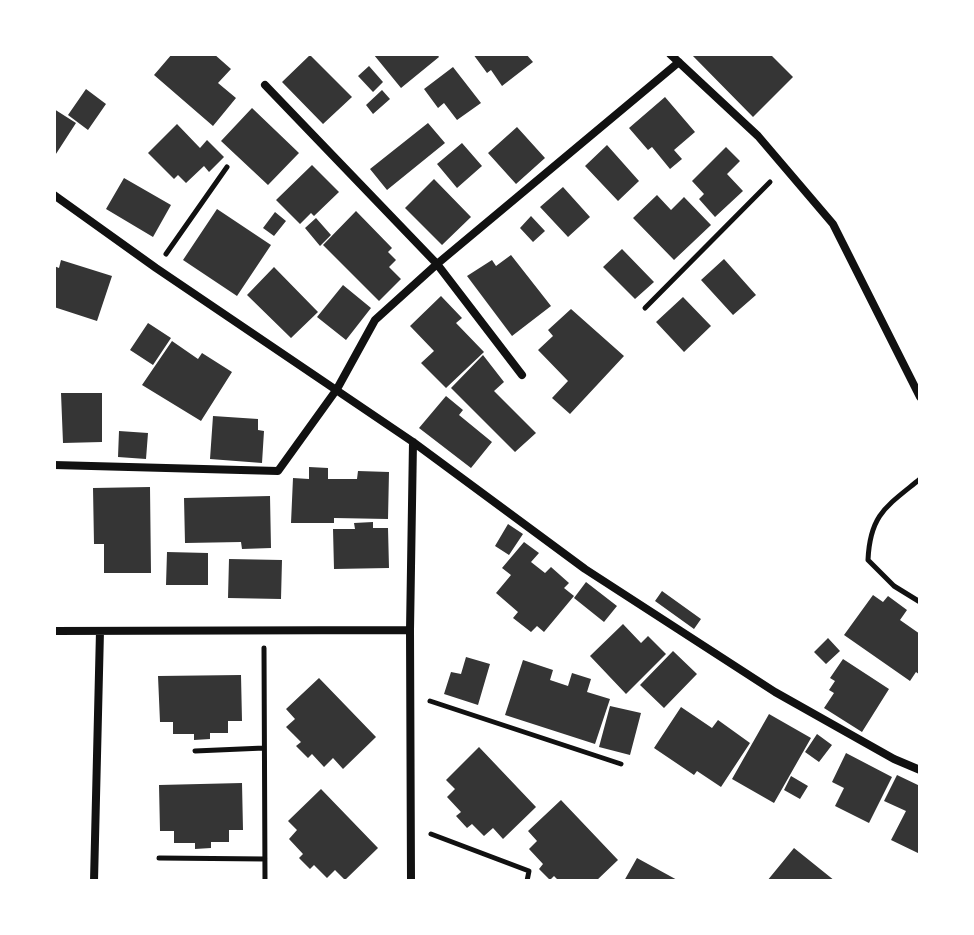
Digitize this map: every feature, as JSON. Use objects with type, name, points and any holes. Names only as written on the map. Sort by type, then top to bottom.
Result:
[{"type":"street","points":[[670,54],[758,136],[833,224],[920,397]]},
{"type":"street","points":[[54,465],[278,471],[337,389],[375,320],[437,264],[679,62]]},
{"type":"street","points":[[265,85],[437,264],[522,375]]},
{"type":"street","points":[[54,195],[413,442],[585,569],[775,692],[894,759],[920,770]]},
{"type":"street","points":[[411,881],[413,442]]},
{"type":"street","points":[[54,631],[410,630]]},
{"type":"street","points":[[94,881],[100,631]]},
{"type":"path","points":[[156,268],[227,167]]},
{"type":"path","points":[[645,308],[785,168]]},
{"type":"path","points":[[920,479],[881,510],[869,537],[868,560],[894,586],[920,602]]},
{"type":"path","points":[[263,631],[265,881]]},
{"type":"path","points":[[410,694],[621,764]]},
{"type":"path","points":[[195,751],[264,748]]},
{"type":"path","points":[[411,827],[514,864],[529,871],[527,881]]},
{"type":"path","points":[[159,858],[265,859]]},
{"type":"building","points":[[172,54],[214,54],[231,69],[218,83],[236,98],[213,126],[154,75]]},
{"type":"building","points":[[375,54],[437,54],[439,57],[401,88]]},
{"type":"building","points":[[473,54],[526,54],[533,62],[502,86],[491,70],[487,73]]},
{"type":"building","points":[[691,54],[770,54],[793,77],[753,117]]},
{"type":"building","points":[[310,55],[352,97],[323,124],[282,82]]},
{"type":"building","points":[[369,66],[383,82],[373,92],[358,76]]},
{"type":"building","points":[[453,67],[481,103],[457,120],[444,103],[438,108],[424,89]]},
{"type":"building","points":[[86,89],[106,104],[88,130],[68,115]]},
{"type":"building","points":[[382,90],[390,99],[373,114],[366,105]]},
{"type":"building","points":[[665,97],[695,132],[674,150],[682,159],[670,169],[652,147],[648,150],[629,128]]},
{"type":"building","points":[[252,108],[299,153],[268,185],[221,141]]},
{"type":"building","points":[[54,109],[76,123],[54,157]]},
{"type":"building","points":[[428,123],[445,143],[387,190],[370,169]]},
{"type":"building","points":[[177,124],[200,148],[207,140],[224,157],[209,172],[204,166],[186,183],[178,175],[174,179],[148,153]]},
{"type":"building","points":[[517,127],[545,158],[516,184],[488,153]]},
{"type":"building","points":[[462,143],[482,166],[457,188],[437,164]]},
{"type":"building","points":[[607,145],[639,181],[618,201],[585,166]]},
{"type":"building","points":[[726,147],[740,161],[727,174],[743,191],[715,217],[699,199],[704,194],[692,181]]},
{"type":"building","points":[[312,165],[339,192],[314,216],[311,213],[300,224],[276,200]]},
{"type":"building","points":[[124,178],[171,205],[153,237],[106,209]]},
{"type":"building","points":[[434,179],[471,217],[442,245],[405,208]]},
{"type":"building","points":[[563,187],[590,217],[568,237],[540,207]]},
{"type":"building","points":[[657,195],[671,210],[684,197],[711,225],[674,260],[633,218]]},
{"type":"building","points":[[217,209],[271,245],[237,296],[183,260]]},
{"type":"building","points":[[356,211],[392,248],[388,252],[396,260],[389,267],[401,279],[379,301],[323,245]]},
{"type":"building","points":[[275,212],[286,221],[274,236],[263,228]]},
{"type":"building","points":[[531,216],[545,231],[533,242],[520,228]]},
{"type":"building","points":[[316,218],[331,235],[320,246],[305,228]]},
{"type":"building","points":[[622,249],[654,282],[635,299],[603,267]]},
{"type":"building","points":[[511,255],[551,306],[512,336],[467,276],[492,260],[496,266]]},
{"type":"building","points":[[724,259],[756,295],[733,315],[701,280]]},
{"type":"building","points":[[61,260],[112,276],[97,321],[54,307],[54,266],[59,268]]},
{"type":"building","points":[[274,267],[318,312],[291,338],[247,295]]},
{"type":"building","points":[[343,285],[371,308],[346,340],[317,317]]},
{"type":"building","points":[[441,296],[462,318],[456,323],[484,352],[446,388],[421,363],[434,351],[410,326]]},
{"type":"building","points":[[683,297],[711,326],[684,352],[656,322]]},
{"type":"building","points":[[571,309],[624,356],[570,414],[552,398],[568,381],[538,350],[553,336],[548,330]]},
{"type":"building","points":[[148,323],[171,338],[153,365],[130,350]]},
{"type":"building","points":[[172,341],[198,359],[202,353],[232,372],[201,421],[142,385]]},
{"type":"building","points":[[483,355],[504,382],[494,391],[536,433],[515,452],[451,388]]},
{"type":"building","points":[[61,393],[102,393],[102,442],[63,443]]},
{"type":"building","points":[[446,396],[463,410],[459,415],[492,442],[471,468],[419,428]]},
{"type":"building","points":[[213,416],[258,419],[258,430],[264,431],[262,463],[210,459]]},
{"type":"building","points":[[119,431],[148,433],[146,459],[118,457]]},
{"type":"building","points":[[309,467],[328,468],[328,479],[357,479],[358,471],[389,472],[388,519],[334,518],[334,523],[291,523],[293,478],[309,479]]},
{"type":"building","points":[[150,487],[151,573],[104,573],[104,544],[94,544],[93,488]]},
{"type":"building","points":[[270,496],[271,548],[242,549],[241,542],[185,543],[184,498]]},
{"type":"building","points":[[373,522],[373,528],[388,528],[389,568],[334,569],[333,529],[355,529],[354,523]]},
{"type":"building","points":[[508,524],[523,534],[509,555],[495,546]]},
{"type":"building","points":[[524,542],[539,553],[531,562],[545,573],[551,567],[569,583],[564,588],[574,596],[544,632],[537,626],[531,632],[513,618],[518,612],[496,593],[511,575],[502,568]]},
{"type":"building","points":[[167,552],[208,553],[208,585],[166,585]]},
{"type":"building","points":[[229,559],[282,560],[281,599],[228,598]]},
{"type":"building","points":[[586,582],[617,606],[604,622],[574,598]]},
{"type":"building","points":[[662,591],[701,619],[694,629],[655,601]]},
{"type":"building","points":[[873,595],[883,602],[888,596],[907,610],[900,620],[920,634],[920,675],[916,672],[910,681],[844,635]]},
{"type":"building","points":[[623,624],[641,643],[648,636],[666,654],[626,694],[590,656]]},
{"type":"building","points":[[828,638],[840,651],[826,664],[814,652]]},
{"type":"building","points":[[673,651],[697,674],[664,708],[640,685]]},
{"type":"building","points":[[466,657],[490,664],[478,705],[444,694],[451,672],[461,674]]},
{"type":"building","points":[[843,659],[889,689],[862,732],[824,708],[834,693],[829,690],[835,681],[830,678]]},
{"type":"building","points":[[523,660],[553,670],[550,680],[568,686],[572,673],[591,679],[587,692],[610,699],[595,744],[505,715]]},
{"type":"building","points":[[241,675],[242,721],[228,721],[228,733],[210,733],[210,739],[194,740],[194,734],[173,734],[173,722],[160,722],[158,676]]},
{"type":"building","points":[[319,678],[376,737],[343,769],[333,758],[324,767],[312,754],[308,758],[296,746],[301,742],[286,727],[295,719],[286,709]]},
{"type":"building","points":[[610,706],[641,713],[630,755],[599,747]]},
{"type":"building","points":[[681,707],[712,728],[718,720],[750,743],[721,787],[697,771],[694,775],[654,748]]},
{"type":"building","points":[[769,714],[811,738],[774,803],[732,779]]},
{"type":"building","points":[[817,734],[832,745],[819,762],[805,752]]},
{"type":"building","points":[[479,747],[536,807],[503,839],[493,828],[484,836],[472,824],[467,828],[456,816],[461,812],[447,797],[455,789],[446,780]]},
{"type":"building","points":[[846,753],[892,777],[869,823],[835,806],[844,788],[832,782]]},
{"type":"building","points":[[897,775],[920,786],[920,854],[891,840],[906,811],[884,801]]},
{"type":"building","points":[[791,776],[808,786],[800,799],[784,790]]},
{"type":"building","points":[[242,783],[243,830],[229,830],[229,842],[211,842],[211,848],[195,849],[195,843],[174,843],[174,831],[160,831],[159,785]]},
{"type":"building","points":[[321,789],[378,848],[345,880],[335,870],[327,878],[314,865],[310,869],[299,858],[303,854],[289,839],[297,830],[288,821]]},
{"type":"building","points":[[561,800],[618,860],[596,881],[559,881],[554,876],[550,880],[539,869],[543,864],[529,849],[537,841],[528,831]]},
{"type":"building","points":[[794,848],[835,881],[767,881]]},
{"type":"building","points":[[637,858],[679,881],[624,881]]}]
